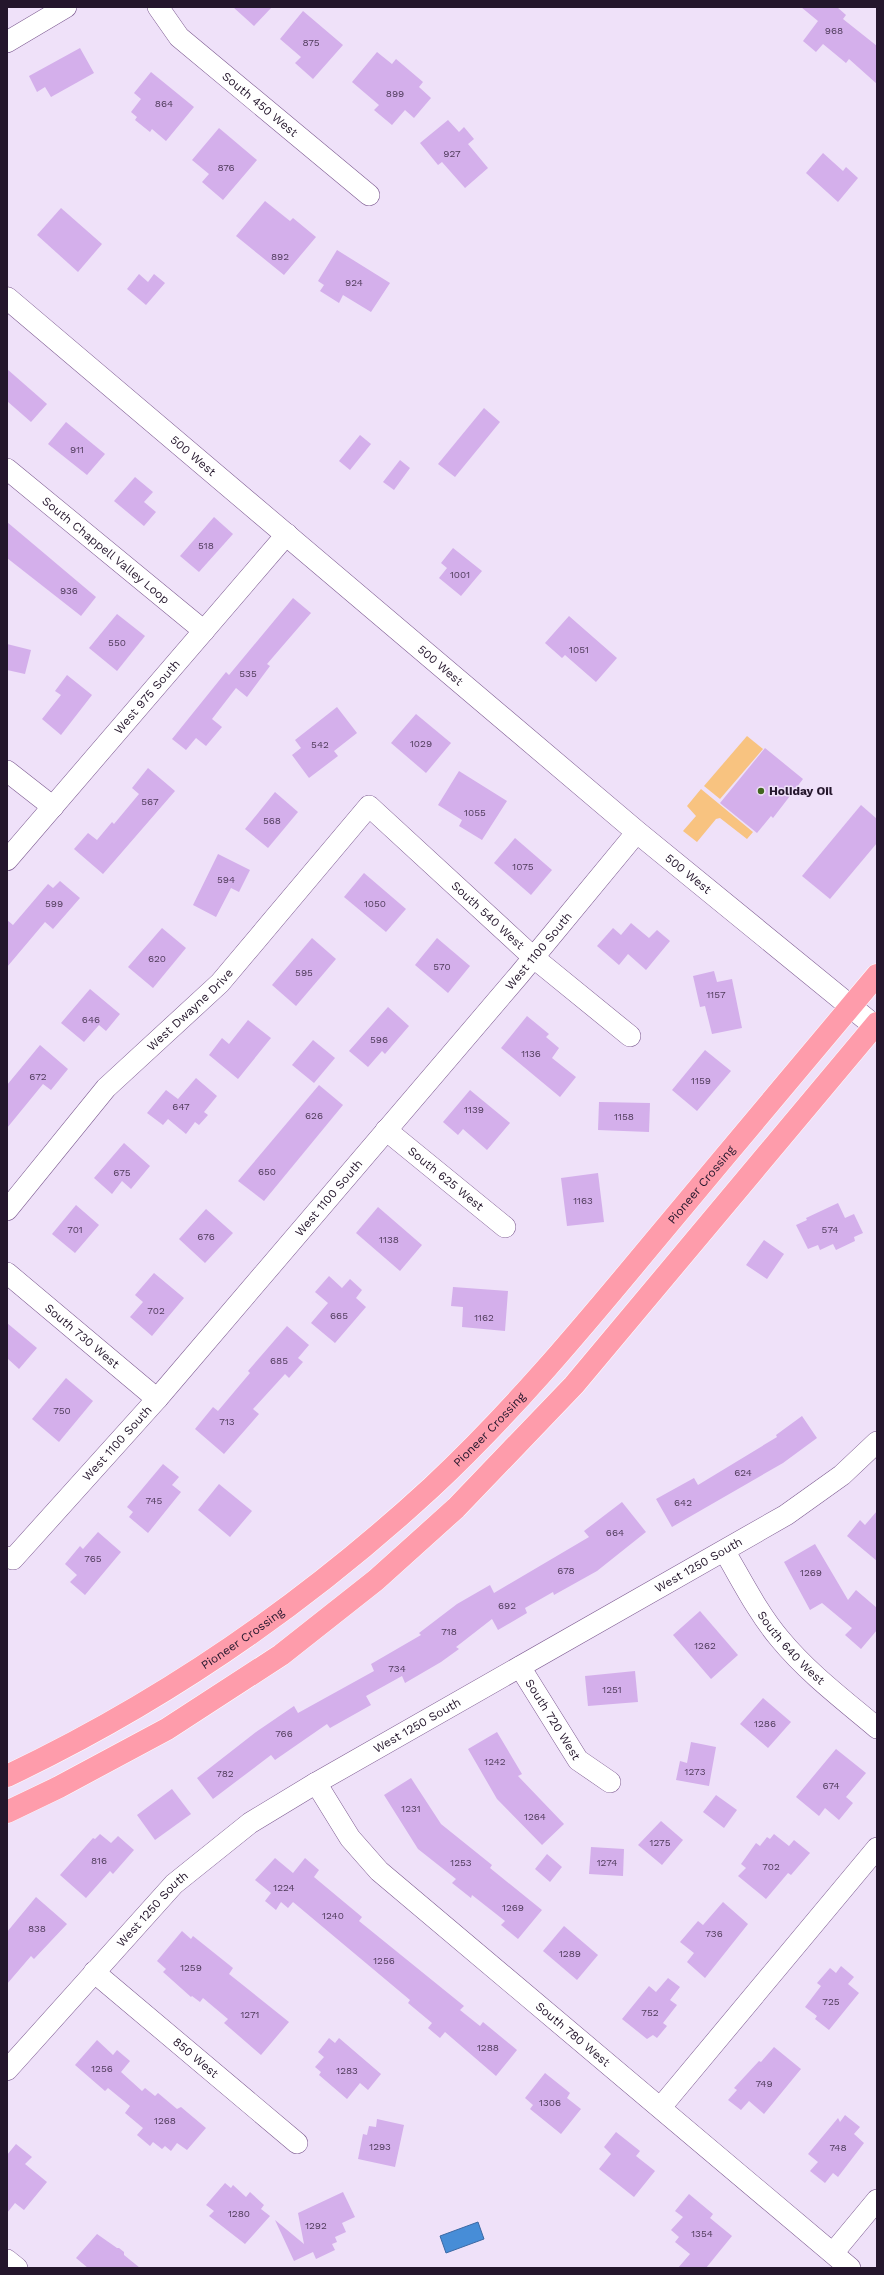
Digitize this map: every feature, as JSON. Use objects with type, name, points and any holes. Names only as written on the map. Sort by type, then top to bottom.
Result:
[{"type":"highway","name":"Pioneer Crossing","points":[[7,1776],[48,1757],[149,1702],[258,1630],[353,1557],[433,1486],[554,1360],[877,975]]},
{"type":"highway","points":[[7,1812],[59,1787],[167,1730],[281,1655],[376,1580],[456,1508],[574,1385],[876,1026]]},
{"type":"street","points":[[7,42],[66,7]]},
{"type":"street","name":"South 450 West","points":[[158,7],[179,37],[369,195]]},
{"type":"street","name":"500 West","points":[[7,298],[637,832],[850,1007],[876,1026]]},
{"type":"street","name":"South Chappell Valley Loop","points":[[7,469],[204,631]]},
{"type":"street","name":"West 975 South","points":[[7,860],[287,534]]},
{"type":"street","points":[[7,771],[53,807]]},
{"type":"street","name":"South 540 West","points":[[369,806],[533,958],[630,1036]]},
{"type":"street","name":"West Dwayne Drive","points":[[7,1210],[106,1088],[220,982],[369,806]]},
{"type":"street","name":"West 1100 South","points":[[10,1558],[157,1398],[533,958],[637,832]]},
{"type":"street","name":"South 625 West","points":[[386,1130],[505,1227]]},
{"type":"street","name":"South 730 West","points":[[7,1273],[157,1398]]},
{"type":"street","name":"West 1250 South","points":[[7,2070],[174,1884],[250,1823],[316,1783],[786,1516],[842,1475],[877,1442]]},
{"type":"street","name":"South 640 West","points":[[725,1552],[758,1608],[780,1640],[809,1670],[877,1728]]},
{"type":"street","name":"South 720 West","points":[[520,1667],[578,1760],[610,1782]]},
{"type":"street","name":"South 780 West","points":[[316,1783],[350,1838],[379,1871],[661,2107],[850,2268]]},
{"type":"street","points":[[661,2107],[877,1848]]},
{"type":"street","name":"850 West","points":[[94,1972],[297,2143]]},
{"type":"street","points":[[833,2253],[877,2200]]},
{"type":"street","points":[[7,2260],[17,2268]]},
{"type":"shaded area","points":[[747,736],[763,749],[720,799],[704,786]]},
{"type":"shaded area","points":[[701,789],[753,832],[747,839],[720,818],[716,819],[697,842],[683,831],[696,816],[687,806]]},
{"type":"water","points":[[478,2222],[484,2239],[446,2253],[440,2236]]},
{"type":"building","points":[[233,7],[272,7],[254,26]]},
{"type":"building","points":[[801,7],[837,7],[846,15],[843,19],[877,46],[877,84],[849,59],[846,63],[823,44],[816,52],[803,41],[818,21]]},
{"type":"building","points":[[303,11],[343,45],[313,79],[295,63],[301,57],[280,39]]},
{"type":"building","points":[[80,48],[94,73],[51,97],[45,87],[37,92],[29,76]]},
{"type":"building","points":[[377,52],[392,64],[396,59],[423,82],[419,87],[431,98],[414,118],[405,110],[392,125],[374,110],[379,105],[352,82]]},
{"type":"building","points":[[151,72],[194,107],[166,141],[152,129],[150,132],[135,120],[137,117],[131,112],[141,99],[134,93]]},
{"type":"building","points":[[448,120],[459,132],[464,127],[474,139],[468,144],[488,168],[465,188],[442,162],[438,165],[420,143]]},
{"type":"building","points":[[219,128],[257,160],[223,200],[202,182],[209,174],[192,160]]},
{"type":"building","points":[[823,153],[843,171],[846,167],[858,178],[838,202],[806,173]]},
{"type":"building","points":[[265,201],[290,221],[293,218],[316,237],[284,275],[236,236]]},
{"type":"building","points":[[61,208],[102,244],[78,272],[37,235]]},
{"type":"building","points":[[337,250],[390,283],[371,312],[343,295],[339,303],[320,291],[324,285],[318,281]]},
{"type":"building","points":[[139,274],[148,282],[154,274],[165,283],[146,305],[127,289]]},
{"type":"building","points":[[7,369],[47,404],[31,422],[7,401]]},
{"type":"building","points":[[484,408],[500,422],[455,477],[438,464]]},
{"type":"building","points":[[66,422],[105,454],[87,475],[48,444]]},
{"type":"building","points":[[360,435],[371,444],[350,470],[339,461]]},
{"type":"building","points":[[400,460],[410,468],[394,490],[383,482]]},
{"type":"building","points":[[135,477],[153,492],[144,502],[156,512],[144,526],[114,501]]},
{"type":"building","points":[[214,517],[233,534],[199,572],[180,556]]},
{"type":"building","points":[[7,522],[96,597],[81,616],[7,558]]},
{"type":"building","points":[[453,548],[482,571],[461,596],[439,578],[447,568],[441,563]]},
{"type":"building","points":[[293,598],[311,613],[267,664],[270,666],[247,697],[236,688],[212,719],[222,727],[206,746],[196,738],[186,750],[172,739],[226,672],[229,675]]},
{"type":"building","points":[[117,614],[145,636],[117,671],[89,648]]},
{"type":"building","points":[[569,616],[617,658],[596,682],[565,655],[562,658],[545,643]]},
{"type":"building","points":[[7,644],[31,650],[25,674],[7,670]]},
{"type":"building","points":[[67,675],[92,695],[61,735],[42,719],[61,695],[55,691]]},
{"type":"building","points":[[337,707],[357,733],[334,751],[338,756],[309,778],[292,755],[301,748],[295,740]]},
{"type":"building","points":[[416,714],[451,743],[426,773],[391,743]]},
{"type":"building","name":"Holiday Oil","points":[[765,748],[803,779],[773,818],[771,816],[757,833],[720,803]]},
{"type":"building","points":[[148,768],[175,791],[103,874],[74,849],[88,833],[97,840],[112,822],[114,824],[139,794],[132,788]]},
{"type":"building","points":[[459,771],[507,801],[482,840],[459,826],[462,820],[438,805]]},
{"type":"building","points":[[275,792],[298,812],[268,848],[245,829]]},
{"type":"building","name":"Holiday Oil","points":[[861,805],[877,819],[877,843],[830,899],[802,876]]},
{"type":"building","points":[[515,838],[552,870],[531,895],[494,863]]},
{"type":"building","points":[[218,854],[250,870],[239,892],[231,888],[216,917],[193,905]]},
{"type":"building","points":[[364,873],[406,909],[386,932],[344,897]]},
{"type":"building","points":[[60,881],[80,898],[53,929],[45,922],[7,967],[7,920],[13,925],[48,884],[53,888]]},
{"type":"building","points":[[631,923],[649,938],[657,930],[670,941],[646,970],[628,954],[619,965],[597,946],[613,928],[621,935]]},
{"type":"building","points":[[162,928],[186,948],[153,988],[128,967]]},
{"type":"building","points":[[312,938],[336,959],[296,1006],[272,985]]},
{"type":"building","points":[[437,938],[470,966],[448,993],[415,965]]},
{"type":"building","points":[[714,971],[717,982],[732,979],[742,1028],[712,1034],[705,1006],[700,1007],[693,976]]},
{"type":"building","points":[[90,989],[120,1014],[106,1031],[99,1025],[84,1042],[61,1023]]},
{"type":"building","points":[[388,1007],[409,1026],[385,1054],[382,1051],[368,1067],[349,1051]]},
{"type":"building","points":[[527,1016],[549,1034],[546,1037],[559,1048],[552,1058],[576,1077],[560,1097],[501,1048]]},
{"type":"building","points":[[248,1020],[271,1038],[238,1079],[209,1055],[222,1038],[229,1044]]},
{"type":"building","points":[[313,1040],[335,1058],[314,1083],[292,1065]]},
{"type":"building","points":[[40,1045],[68,1069],[51,1090],[43,1084],[7,1128],[7,1085]]},
{"type":"building","points":[[705,1050],[731,1071],[697,1111],[672,1090]]},
{"type":"building","points":[[196,1078],[217,1096],[204,1112],[208,1115],[199,1125],[195,1122],[186,1134],[168,1119],[163,1125],[147,1113],[166,1090],[178,1099]]},
{"type":"building","points":[[319,1085],[343,1105],[264,1201],[238,1181]]},
{"type":"building","points":[[470,1090],[510,1123],[487,1150],[463,1129],[458,1135],[443,1122]]},
{"type":"building","points":[[599,1102],[650,1103],[649,1132],[598,1130]]},
{"type":"building","points":[[124,1143],[150,1166],[131,1189],[122,1181],[112,1194],[94,1178]]},
{"type":"building","points":[[598,1173],[604,1222],[567,1226],[561,1178]]},
{"type":"building","points":[[838,1203],[845,1218],[854,1214],[863,1233],[854,1237],[855,1241],[836,1250],[833,1244],[820,1250],[818,1245],[808,1249],[796,1225],[807,1220],[806,1218]]},
{"type":"building","points":[[76,1205],[99,1225],[75,1253],[52,1234]]},
{"type":"building","points":[[378,1207],[422,1245],[400,1271],[356,1233]]},
{"type":"building","points":[[206,1209],[233,1233],[205,1263],[179,1239]]},
{"type":"building","points":[[764,1240],[784,1254],[767,1279],[746,1265]]},
{"type":"building","points":[[154,1273],[184,1298],[152,1336],[130,1317],[143,1302],[135,1295]]},
{"type":"building","points":[[329,1276],[342,1288],[350,1279],[362,1290],[356,1298],[366,1307],[335,1343],[311,1323],[328,1303],[315,1292]]},
{"type":"building","points":[[453,1287],[508,1291],[505,1331],[462,1327],[463,1307],[451,1306]]},
{"type":"building","points":[[7,1323],[37,1348],[19,1369],[7,1358]]},
{"type":"building","points":[[287,1326],[309,1345],[298,1358],[303,1362],[289,1378],[285,1374],[253,1409],[259,1414],[224,1454],[195,1429],[213,1407],[218,1411],[250,1373],[248,1371]]},
{"type":"building","points":[[66,1378],[93,1401],[59,1442],[32,1419]]},
{"type":"building","points":[[802,1416],[817,1438],[783,1463],[672,1527],[656,1499],[694,1478],[698,1485],[777,1437],[776,1435]]},
{"type":"building","points":[[163,1464],[179,1477],[172,1485],[181,1492],[148,1533],[129,1517],[133,1512],[127,1507]]},
{"type":"building","points":[[219,1484],[252,1511],[230,1537],[198,1510]]},
{"type":"building","points":[[622,1502],[646,1532],[597,1571],[554,1595],[553,1592],[525,1608],[527,1613],[498,1630],[492,1619],[456,1647],[459,1649],[441,1662],[405,1683],[402,1676],[366,1696],[371,1705],[330,1728],[327,1724],[275,1760],[271,1755],[213,1799],[197,1778],[256,1732],[294,1706],[298,1713],[374,1671],[371,1664],[421,1635],[419,1633],[457,1604],[490,1585],[494,1593],[589,1537],[584,1531]]},
{"type":"building","points":[[877,1511],[877,1561],[847,1536],[860,1520],[865,1525]]},
{"type":"building","points":[[98,1532],[121,1552],[85,1595],[70,1582],[77,1575],[65,1564],[80,1546],[83,1549]]},
{"type":"building","points":[[815,1544],[848,1600],[856,1590],[877,1608],[877,1630],[861,1649],[845,1635],[852,1628],[822,1603],[810,1610],[784,1562]]},
{"type":"building","points":[[700,1611],[738,1655],[711,1679],[673,1635]]},
{"type":"building","points":[[635,1671],[638,1702],[588,1706],[585,1676]]},
{"type":"building","points":[[763,1698],[791,1722],[768,1748],[740,1724]]},
{"type":"building","points":[[497,1732],[522,1774],[518,1776],[564,1824],[542,1845],[497,1799],[468,1749]]},
{"type":"building","points":[[691,1742],[716,1747],[709,1786],[676,1780],[680,1761],[687,1763]]},
{"type":"building","points":[[836,1749],[866,1773],[846,1797],[853,1803],[839,1820],[825,1808],[819,1816],[796,1797]]},
{"type":"building","points":[[411,1778],[441,1824],[492,1865],[490,1868],[542,1910],[518,1939],[501,1925],[505,1921],[472,1895],[471,1898],[452,1883],[456,1879],[418,1849],[384,1795]]},
{"type":"building","points":[[172,1789],[191,1814],[155,1840],[137,1815]]},
{"type":"building","points":[[716,1795],[737,1810],[724,1828],[703,1812]]},
{"type":"building","points":[[661,1821],[683,1840],[662,1865],[638,1845]]},
{"type":"building","points":[[100,1834],[111,1843],[118,1836],[134,1850],[113,1874],[110,1871],[86,1898],[60,1875],[93,1838],[95,1839]]},
{"type":"building","points":[[774,1834],[789,1846],[794,1840],[810,1853],[791,1875],[788,1873],[766,1899],[738,1876],[746,1868],[741,1864],[756,1843],[760,1846],[767,1837],[770,1839]]},
{"type":"building","points":[[591,1847],[624,1849],[623,1876],[589,1874]]},
{"type":"building","points":[[547,1854],[562,1867],[550,1882],[535,1869]]},
{"type":"building","points":[[275,1858],[293,1873],[305,1858],[319,1870],[314,1877],[362,1917],[359,1921],[464,2006],[460,2010],[480,2026],[483,2022],[517,2050],[496,2076],[445,2032],[440,2038],[428,2028],[432,2023],[408,2003],[410,2000],[293,1902],[288,1908],[281,1902],[276,1910],[265,1901],[271,1893],[255,1880]]},
{"type":"building","points":[[36,1897],[67,1924],[34,1959],[31,1956],[7,1984],[7,1932]]},
{"type":"building","points":[[723,1902],[748,1924],[705,1978],[687,1962],[694,1953],[680,1942],[698,1921],[703,1925]]},
{"type":"building","points":[[564,1926],[598,1955],[577,1980],[543,1951]]},
{"type":"building","points":[[182,1931],[191,1939],[193,1936],[233,1968],[229,1974],[289,2022],[261,2055],[224,2023],[228,2019],[203,1998],[200,2002],[192,1996],[191,1997],[163,1972],[166,1969],[157,1961]]},
{"type":"building","points":[[841,1966],[854,1977],[848,1984],[859,1993],[829,2030],[815,2019],[817,2016],[805,2007],[821,1986],[817,1983],[830,1968],[836,1973]]},
{"type":"building","points":[[668,1978],[680,1987],[670,2000],[677,2005],[663,2023],[667,2026],[657,2038],[653,2035],[647,2039],[622,2019],[649,1986],[656,1992]]},
{"type":"building","points":[[329,2038],[335,2043],[339,2038],[381,2074],[368,2090],[360,2083],[347,2099],[319,2075],[321,2072],[315,2067],[324,2057],[318,2052]]},
{"type":"building","points":[[97,2040],[113,2055],[117,2050],[130,2061],[121,2072],[142,2091],[145,2088],[155,2096],[158,2093],[177,2109],[181,2107],[206,2128],[187,2150],[177,2143],[171,2151],[165,2146],[162,2149],[153,2142],[150,2146],[137,2135],[143,2128],[125,2113],[130,2106],[108,2088],[105,2091],[75,2065]]},
{"type":"building","points":[[774,2047],[801,2069],[764,2114],[749,2101],[741,2110],[728,2100],[737,2090],[734,2088]]},
{"type":"building","points":[[545,2073],[570,2093],[567,2098],[581,2109],[561,2134],[530,2109],[533,2105],[525,2098]]},
{"type":"building","points":[[845,2115],[860,2127],[854,2134],[864,2143],[838,2177],[833,2173],[825,2183],[810,2171],[818,2162],[808,2154],[838,2118],[840,2122]]},
{"type":"building","points":[[377,2119],[404,2125],[395,2167],[358,2159],[363,2134],[367,2135],[369,2126],[376,2127]]},
{"type":"building","points":[[616,2132],[640,2151],[636,2156],[655,2171],[634,2197],[599,2169],[611,2154],[604,2147]]},
{"type":"building","points":[[16,2144],[32,2157],[25,2164],[47,2182],[24,2210],[15,2203],[7,2213],[7,2155]]},
{"type":"building","points":[[225,2183],[231,2188],[233,2185],[246,2197],[250,2192],[264,2205],[261,2209],[270,2216],[245,2244],[209,2216],[214,2211],[206,2205]]},
{"type":"building","points":[[343,2192],[355,2217],[342,2223],[346,2232],[335,2237],[337,2242],[332,2244],[335,2250],[316,2259],[313,2252],[294,2261],[275,2220],[304,2244],[298,2213]]},
{"type":"building","points":[[689,2194],[713,2214],[710,2218],[732,2236],[706,2268],[678,2268],[690,2254],[675,2242],[679,2237],[671,2230],[683,2217],[675,2211]]},
{"type":"building","points":[[97,2234],[119,2248],[124,2252],[124,2255],[140,2268],[88,2268],[76,2258]]},
{"type":"place","name":"Holiday Oil","points":[[761,791]]}]
